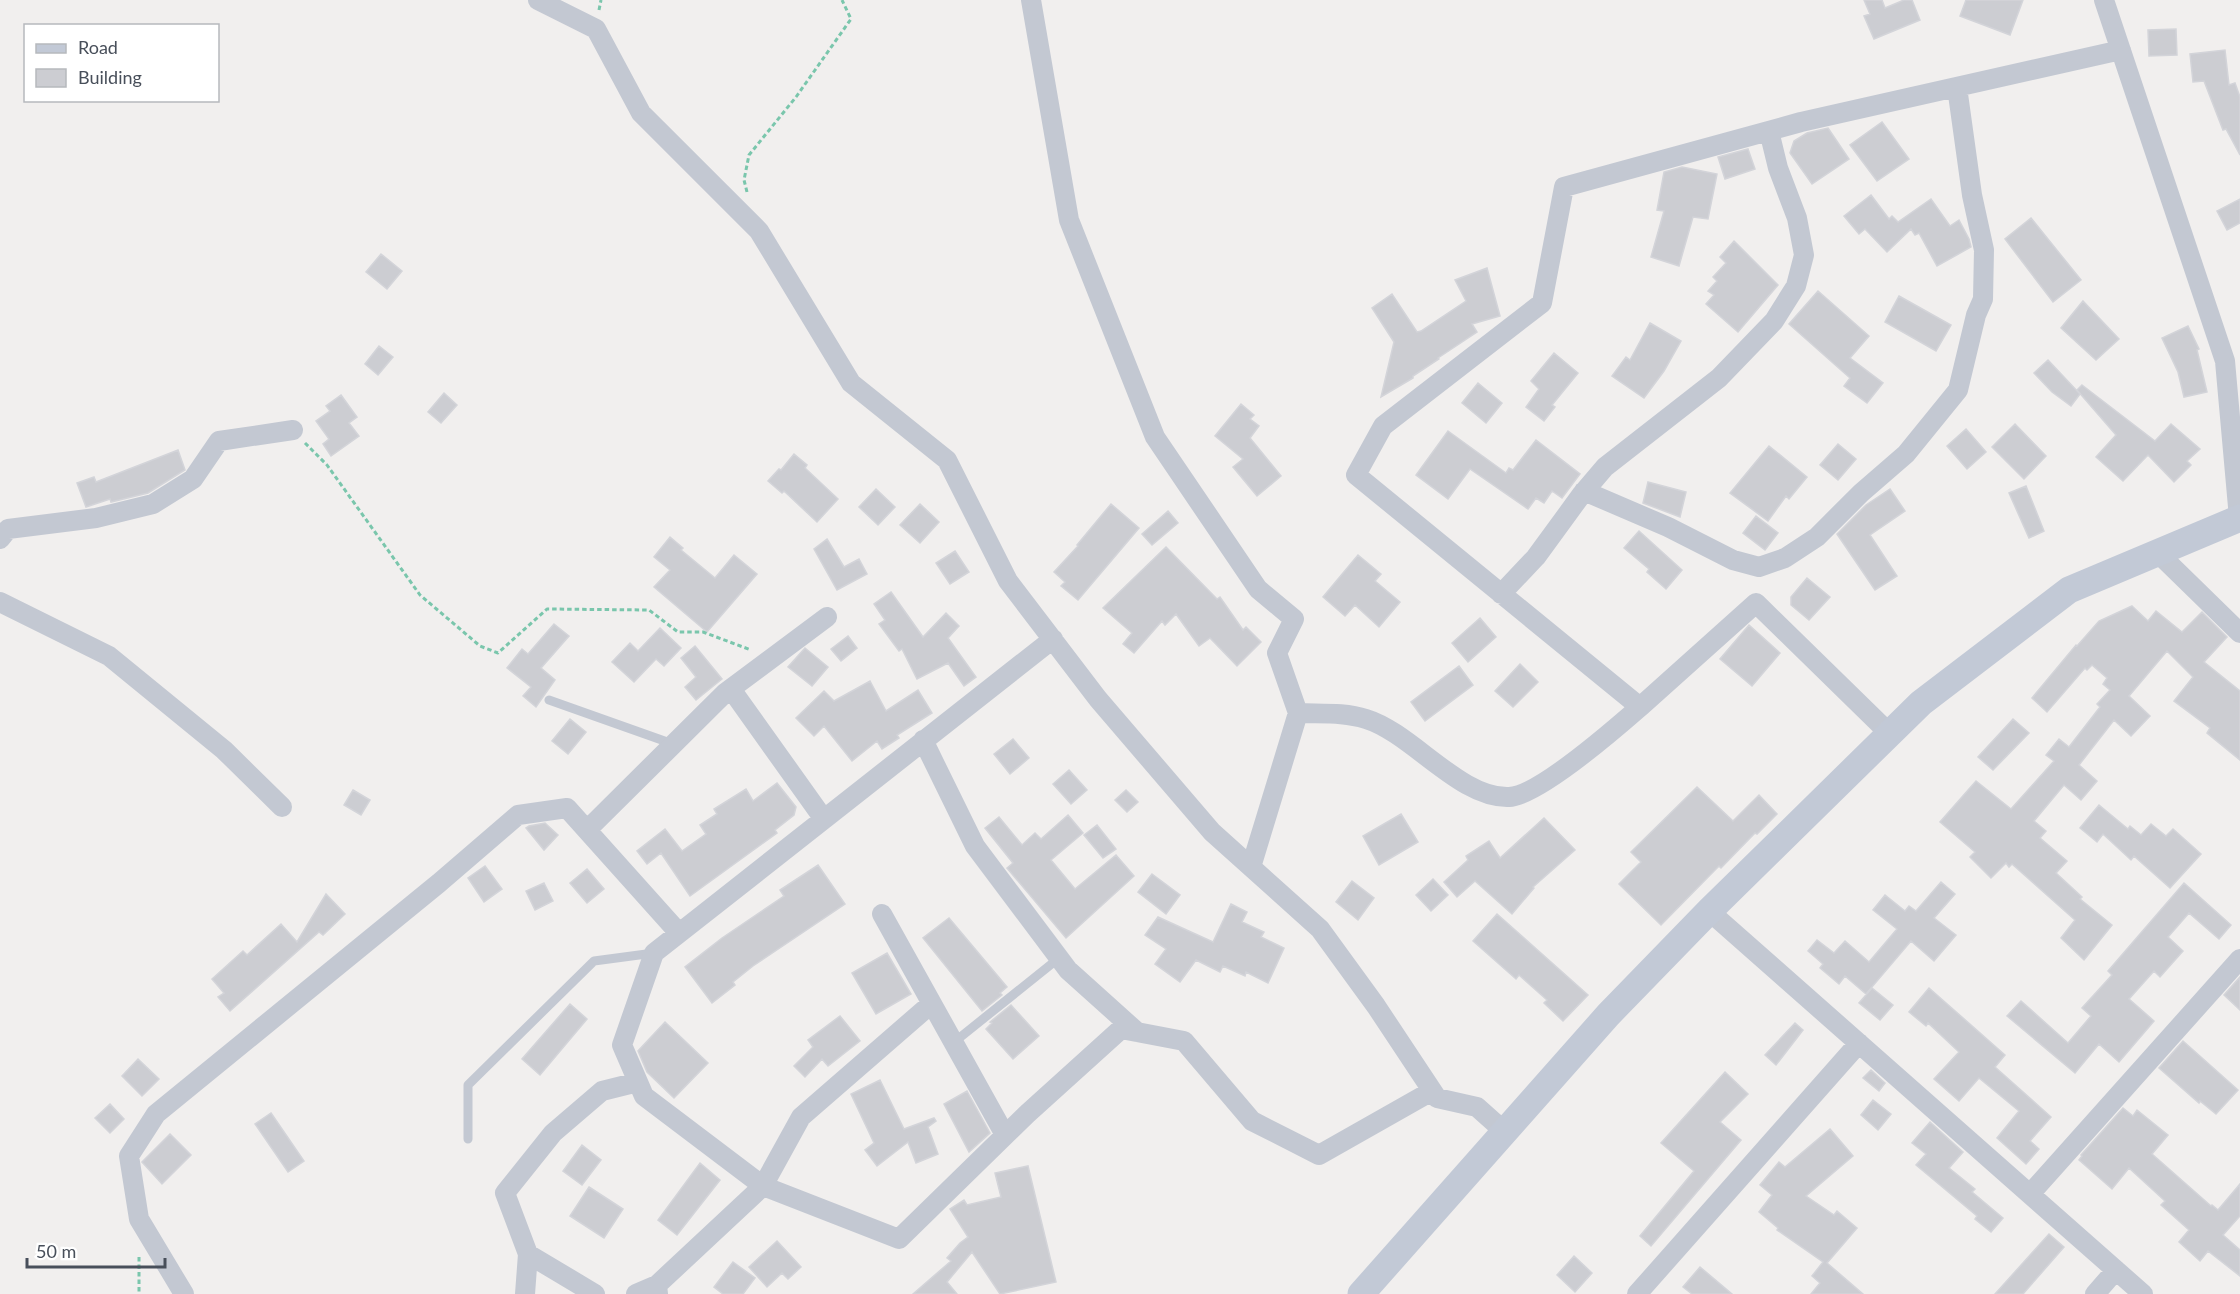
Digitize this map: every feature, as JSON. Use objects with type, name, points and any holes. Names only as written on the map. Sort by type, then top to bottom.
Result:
[{"type":"street","points":[[538,0],[596,29],[641,113],[759,231],[851,382],[947,460],[1008,581],[1098,699],[1212,832],[1320,929],[1376,1006],[1437,1098],[1476,1107],[1504,1132]]},
{"type":"street","points":[[1031,0],[1069,220],[1155,437],[1258,589],[1294,618],[1277,653],[1298,713],[1251,867]]},
{"type":"street","points":[[1361,1294],[1608,1015],[1921,703],[2070,590],[2239,518],[2233,357],[2104,0]]},
{"type":"street","points":[[1640,707],[1356,476],[1383,426],[1542,303],[1564,187],[1769,131],[2121,50]]},
{"type":"street","points":[[1584,491],[1668,527],[1733,560],[1759,567],[1785,558],[1817,537],[1861,493],[1906,454],[1958,390],[1976,315],[1983,299],[1984,250],[1972,195],[1957,87]]},
{"type":"street","points":[[1501,594],[1536,557],[1584,491],[1605,467],[1719,378],[1774,321],[1796,286],[1804,255],[1797,218],[1778,168],[1769,131]]},
{"type":"street","points":[[0,539],[8,529],[96,519],[153,504],[193,479],[219,441],[293,429]]},
{"type":"street","points":[[2157,552],[2240,633]]},
{"type":"street","points":[[0,602],[109,656],[224,750],[282,807]]},
{"type":"street","points":[[1298,713],[1340,714],[1367,719],[1386,728],[1482,793],[1510,797],[1533,788],[1594,746],[1756,603],[1890,734]]},
{"type":"street","points":[[587,830],[731,688],[827,618]]},
{"type":"street","points":[[1053,639],[654,953],[622,1045],[644,1096],[763,1186],[899,1239],[1005,1135],[1120,1029],[1184,1041],[1252,1120],[1319,1155],[1432,1091]]},
{"type":"street","points":[[731,688],[823,818]]},
{"type":"street","points":[[923,740],[975,846],[1068,970],[1137,1032]]},
{"type":"street","points":[[184,1294],[139,1219],[129,1156],[156,1114],[439,883],[518,815],[567,808],[678,933]]},
{"type":"street","points":[[1709,912],[2143,1294]]},
{"type":"street","points":[[882,914],[1005,1135]]},
{"type":"street","points":[[2030,1194],[2240,958]]},
{"type":"street","points":[[636,1294],[658,1289],[763,1186],[801,1117],[931,1004]]},
{"type":"street","points":[[1637,1294],[1859,1043]]},
{"type":"street","points":[[525,1294],[528,1254],[505,1193],[553,1132],[602,1091],[638,1082]]},
{"type":"street","points":[[528,1254],[596,1294]]},
{"type":"street","points":[[2095,1294],[2116,1270]]},
{"type":"lane","points":[[549,700],[674,744]]},
{"type":"lane","points":[[468,1139],[468,1086],[476,1077],[594,961],[654,953]]},
{"type":"lane","points":[[953,1043],[1059,958]]},
{"type":"path","points":[[759,231],[744,180],[749,155],[796,98],[850,20],[842,0]]},
{"type":"path","points":[[293,429],[327,465],[420,595],[480,646],[498,652],[547,609],[649,610],[678,632],[704,632],[773,657]]},
{"type":"building","points":[[1864,0],[1882,0],[1885,8],[1904,0],[1912,0],[1920,20],[1874,39],[1864,16],[1870,14]]},
{"type":"building","points":[[1966,0],[2023,0],[2010,35],[1960,16]]},
{"type":"building","points":[[2176,29],[2177,55],[2149,56],[2148,30]]},
{"type":"building","points":[[2225,50],[2229,85],[2235,83],[2240,97],[2240,155],[2226,129],[2223,130],[2204,81],[2193,82],[2190,54]]},
{"type":"building","points":[[1882,122],[1909,159],[1877,181],[1850,145]]},
{"type":"building","points":[[1828,128],[1849,159],[1812,184],[1790,153],[1794,141],[1807,133]]},
{"type":"building","points":[[1748,149],[1755,169],[1725,179],[1718,157]]},
{"type":"building","points":[[1682,167],[1717,174],[1708,219],[1693,217],[1679,266],[1651,257],[1664,211],[1657,210],[1664,172]]},
{"type":"building","points":[[1871,195],[1889,219],[1892,216],[1898,222],[1931,199],[1950,226],[1959,220],[1971,247],[1937,266],[1919,233],[1915,235],[1911,229],[1887,252],[1865,229],[1859,234],[1844,216]]},
{"type":"building","points":[[2240,199],[2240,223],[2227,230],[2217,211]]},
{"type":"building","points":[[2031,218],[2081,280],[2053,302],[2005,239]]},
{"type":"building","points":[[1734,241],[1778,285],[1738,332],[1706,304],[1714,295],[1708,291],[1717,281],[1713,277],[1726,263],[1720,257]]},
{"type":"building","points":[[381,254],[402,271],[387,289],[366,272]]},
{"type":"building","points":[[1487,268],[1500,316],[1472,324],[1477,332],[1413,378],[1381,397],[1394,342],[1372,308],[1392,294],[1417,332],[1421,331],[1466,301],[1455,280]]},
{"type":"building","points":[[1818,291],[1869,336],[1850,358],[1883,383],[1867,403],[1844,386],[1850,378],[1789,324]]},
{"type":"building","points":[[1899,296],[1951,325],[1936,351],[1885,322]]},
{"type":"building","points":[[2083,301],[2119,339],[2096,360],[2061,328]]},
{"type":"building","points":[[1650,323],[1681,341],[1664,371],[1644,398],[1612,376],[1626,357],[1630,360]]},
{"type":"building","points":[[2188,326],[2199,349],[2197,350],[2207,392],[2184,397],[2178,372],[2162,338]]},
{"type":"building","points":[[379,346],[393,357],[378,375],[365,364]]},
{"type":"building","points":[[1554,353],[1578,373],[1552,405],[1555,407],[1544,421],[1526,407],[1539,389],[1531,381]]},
{"type":"building","points":[[2048,360],[2080,394],[2071,406],[2052,392],[2034,373]]},
{"type":"building","points":[[1478,383],[1502,403],[1486,423],[1462,403]]},
{"type":"building","points":[[2082,385],[2155,441],[2171,424],[2200,449],[2187,461],[2191,465],[2174,482],[2148,455],[2123,481],[2096,457],[2116,435],[2077,390]]},
{"type":"building","points":[[444,393],[457,405],[441,423],[428,412]]},
{"type":"building","points":[[341,395],[357,417],[349,423],[359,436],[331,456],[323,444],[329,439],[316,421],[330,411],[326,406]]},
{"type":"building","points":[[1241,404],[1254,415],[1250,419],[1259,426],[1250,438],[1281,476],[1257,496],[1233,467],[1243,459],[1215,436]]},
{"type":"building","points":[[2015,424],[2046,456],[2024,479],[1992,447]]},
{"type":"building","points":[[1966,429],[1986,452],[1967,469],[1947,446]]},
{"type":"building","points":[[1448,431],[1506,473],[1509,468],[1513,470],[1536,440],[1580,474],[1562,498],[1552,491],[1544,503],[1536,498],[1528,509],[1470,469],[1448,499],[1416,475]]},
{"type":"building","points":[[1838,444],[1856,459],[1838,480],[1820,465]]},
{"type":"building","points":[[1769,446],[1807,477],[1789,499],[1786,496],[1768,521],[1730,493]]},
{"type":"building","points":[[178,450],[185,470],[148,493],[111,502],[110,499],[86,507],[77,483],[94,477],[96,482]]},
{"type":"building","points":[[794,454],[807,465],[805,468],[838,499],[817,522],[784,491],[782,493],[768,481]]},
{"type":"building","points":[[1648,482],[1686,492],[1680,517],[1643,503]]},
{"type":"building","points":[[2026,486],[2044,531],[2029,538],[2009,493]]},
{"type":"building","points":[[876,489],[895,507],[878,525],[859,507]]},
{"type":"building","points":[[1890,489],[1905,511],[1870,535],[1897,576],[1875,590],[1837,534],[1866,505]]},
{"type":"building","points":[[920,504],[939,522],[920,543],[900,525]]},
{"type":"building","points":[[1111,504],[1139,528],[1078,600],[1061,586],[1065,582],[1054,572]]},
{"type":"building","points":[[1168,511],[1178,523],[1152,545],[1142,534]]},
{"type":"building","points":[[1756,516],[1778,533],[1765,550],[1743,533]]},
{"type":"building","points":[[1639,531],[1682,570],[1666,589],[1647,572],[1649,569],[1624,548]]},
{"type":"building","points":[[670,537],[683,548],[681,550],[715,578],[734,555],[757,574],[707,632],[654,587],[670,570],[654,557]]},
{"type":"building","points":[[827,539],[844,567],[859,559],[867,574],[837,590],[814,549]]},
{"type":"building","points":[[1166,547],[1217,599],[1220,597],[1243,630],[1246,627],[1261,642],[1237,666],[1210,638],[1199,646],[1176,614],[1165,625],[1162,621],[1134,653],[1123,644],[1132,633],[1103,608]]},
{"type":"building","points":[[955,551],[969,572],[950,584],[936,563]]},
{"type":"building","points":[[1358,555],[1381,574],[1375,581],[1400,602],[1379,627],[1355,605],[1345,616],[1323,597]]},
{"type":"building","points":[[1807,578],[1830,597],[1809,620],[1791,605],[1791,597]]},
{"type":"building","points":[[891,592],[923,637],[946,613],[959,626],[948,638],[976,677],[964,686],[948,663],[917,679],[902,649],[899,651],[879,624],[885,620],[874,604]]},
{"type":"building","points":[[2132,606],[2148,621],[2156,611],[2182,632],[2202,612],[2227,637],[2204,662],[2240,691],[2240,760],[2207,733],[2210,728],[2174,701],[2193,677],[2167,651],[2129,696],[2150,716],[2131,736],[2114,720],[2079,765],[2097,781],[2081,800],[2064,785],[2034,821],[2046,831],[2040,838],[2067,861],[2056,873],[2082,897],[2080,899],[2112,925],[2084,960],[2061,938],[2075,920],[2012,864],[2009,867],[2006,863],[1991,878],[1970,857],[1975,852],[1940,822],[1976,781],[2011,809],[2054,761],[2046,755],[2059,739],[2069,747],[2100,707],[2097,704],[2110,690],[2103,684],[2107,678],[2092,665],[2087,670],[2085,668],[2047,712],[2032,698],[2099,621]]},
{"type":"building","points":[[1480,618],[1496,637],[1468,662],[1452,643]]},
{"type":"building","points":[[554,624],[569,636],[541,668],[555,680],[536,707],[523,696],[531,687],[507,668],[522,649],[528,654]]},
{"type":"building","points":[[1749,625],[1780,653],[1752,686],[1720,659]]},
{"type":"building","points":[[660,628],[681,648],[664,666],[656,659],[634,682],[612,662],[630,643],[638,651]]},
{"type":"building","points":[[848,636],[857,648],[841,661],[831,649]]},
{"type":"building","points":[[695,646],[722,679],[696,700],[685,687],[696,677],[681,658]]},
{"type":"building","points":[[805,648],[828,667],[812,686],[788,667]]},
{"type":"building","points":[[1520,664],[1538,682],[1513,707],[1495,691]]},
{"type":"building","points":[[1459,666],[1473,685],[1425,721],[1411,702]]},
{"type":"building","points":[[870,681],[886,711],[918,690],[932,713],[897,735],[899,738],[882,749],[877,741],[852,761],[824,726],[814,736],[796,718],[824,691],[834,701]]},
{"type":"building","points":[[570,719],[586,732],[568,754],[552,741]]},
{"type":"building","points":[[2013,719],[2029,733],[1993,770],[1978,757]]},
{"type":"building","points":[[1013,739],[1029,758],[1010,774],[994,754]]},
{"type":"building","points":[[1069,770],[1087,790],[1071,804],[1053,784]]},
{"type":"building","points":[[777,783],[796,807],[794,815],[775,830],[777,833],[690,896],[661,853],[647,864],[637,851],[665,829],[682,851],[706,834],[700,825],[717,814],[714,809],[746,789],[753,801]]},
{"type":"building","points":[[1697,787],[1733,821],[1759,795],[1777,814],[1721,868],[1719,866],[1661,925],[1619,884],[1641,862],[1631,852]]},
{"type":"building","points":[[353,790],[370,800],[361,815],[344,805]]},
{"type":"building","points":[[1126,790],[1138,802],[1127,812],[1115,800]]},
{"type":"building","points":[[2099,805],[2128,829],[2130,826],[2141,835],[2151,824],[2166,836],[2173,829],[2201,854],[2170,888],[2134,856],[2131,860],[2103,834],[2097,842],[2080,828]]},
{"type":"building","points":[[1401,814],[1418,842],[1379,865],[1363,836]]},
{"type":"building","points":[[1068,815],[1083,833],[1051,860],[1075,889],[1116,855],[1134,876],[1066,938],[1007,868],[1013,863],[985,828],[999,817],[1022,845],[1035,833],[1041,839]]},
{"type":"building","points":[[1544,818],[1575,850],[1533,887],[1512,914],[1475,881],[1457,897],[1444,882],[1468,860],[1466,856],[1489,841],[1500,858]]},
{"type":"building","points":[[545,823],[558,835],[544,850],[526,828]]},
{"type":"building","points":[[1097,825],[1116,849],[1103,858],[1084,835]]},
{"type":"building","points":[[818,865],[845,904],[753,966],[733,982],[735,985],[712,1003],[685,967],[722,938],[784,896],[780,890]]},
{"type":"building","points":[[485,866],[502,889],[484,902],[468,878]]},
{"type":"building","points":[[587,869],[604,889],[587,903],[570,883]]},
{"type":"building","points":[[1152,874],[1180,895],[1166,914],[1138,892]]},
{"type":"building","points":[[1433,879],[1448,895],[1431,911],[1416,895]]},
{"type":"building","points":[[1352,881],[1374,898],[1358,920],[1336,902]]},
{"type":"building","points":[[1941,882],[1955,894],[1934,918],[1956,935],[1934,961],[1911,941],[1866,994],[1845,976],[1839,984],[1820,968],[1823,964],[1808,951],[1817,940],[1834,953],[1845,941],[1869,962],[1897,929],[1873,910],[1885,895],[1905,911],[1909,906],[1916,911]]},
{"type":"building","points":[[544,883],[553,901],[535,910],[526,891]]},
{"type":"building","points":[[2184,883],[2231,925],[2219,939],[2189,913],[2168,937],[2183,951],[2160,977],[2154,971],[2129,999],[2154,1021],[2119,1062],[2099,1044],[2075,1073],[2007,1016],[2021,1001],[2068,1043],[2091,1016],[2082,1008],[2112,975],[2108,971]]},
{"type":"building","points":[[326,894],[345,914],[323,935],[319,932],[230,1011],[218,997],[224,993],[212,979],[243,951],[247,955],[281,924],[297,942]]},
{"type":"building","points":[[1231,904],[1247,912],[1242,922],[1264,932],[1261,937],[1284,948],[1268,983],[1246,972],[1245,976],[1223,966],[1220,972],[1196,960],[1180,982],[1155,964],[1166,949],[1145,935],[1158,917],[1213,942]]},
{"type":"building","points":[[1497,914],[1588,995],[1563,1021],[1544,1003],[1547,1000],[1519,975],[1516,979],[1473,941]]},
{"type":"building","points":[[949,918],[1007,987],[1000,993],[1002,995],[982,1011],[923,938]]},
{"type":"building","points":[[887,953],[911,994],[876,1014],[852,973]]},
{"type":"building","points":[[2240,977],[2240,1010],[2224,995]]},
{"type":"building","points":[[1872,988],[1893,1005],[1880,1020],[1859,1003]]},
{"type":"building","points":[[1929,988],[2005,1055],[1995,1067],[2051,1117],[2030,1141],[2039,1149],[2026,1164],[1997,1138],[2019,1111],[1979,1078],[1959,1101],[1934,1079],[1959,1052],[1928,1023],[1926,1026],[1909,1012]]},
{"type":"building","points":[[570,1004],[587,1019],[540,1075],[522,1059]]},
{"type":"building","points":[[1011,1005],[1039,1036],[1013,1059],[986,1029],[992,1023],[990,1022]]},
{"type":"building","points":[[840,1016],[860,1041],[828,1066],[822,1059],[805,1077],[794,1066],[813,1047],[808,1040]]},
{"type":"building","points":[[665,1022],[708,1063],[674,1098],[647,1072],[638,1051]]},
{"type":"building","points":[[1795,1023],[1803,1030],[1776,1065],[1765,1055]]},
{"type":"building","points":[[2183,1041],[2238,1090],[2216,1114],[2200,1101],[2199,1103],[2159,1068]]},
{"type":"building","points":[[138,1059],[159,1079],[142,1096],[122,1076]]},
{"type":"building","points":[[1871,1070],[1885,1083],[1879,1091],[1863,1078]]},
{"type":"building","points":[[1725,1072],[1748,1094],[1720,1122],[1741,1140],[1651,1246],[1640,1236],[1694,1171],[1661,1143]]},
{"type":"building","points":[[880,1080],[904,1129],[934,1118],[936,1121],[928,1127],[938,1154],[916,1163],[908,1142],[877,1166],[865,1150],[874,1143],[851,1094]]},
{"type":"building","points":[[967,1091],[990,1133],[969,1152],[944,1104]]},
{"type":"building","points":[[1873,1100],[1891,1114],[1878,1130],[1861,1115]]},
{"type":"building","points":[[110,1104],[124,1119],[110,1133],[95,1118]]},
{"type":"building","points":[[2123,1108],[2133,1116],[2137,1110],[2168,1135],[2152,1154],[2211,1206],[2218,1210],[2240,1184],[2240,1216],[2223,1235],[2240,1250],[2240,1276],[2208,1251],[2200,1261],[2179,1242],[2189,1230],[2161,1205],[2165,1201],[2129,1168],[2112,1189],[2079,1160]]},
{"type":"building","points":[[271,1113],[304,1161],[288,1172],[255,1124]]},
{"type":"building","points":[[1930,1122],[1963,1152],[1949,1168],[1975,1189],[1972,1192],[2003,1218],[1991,1232],[1975,1219],[1977,1216],[1916,1165],[1926,1154],[1912,1143]]},
{"type":"building","points":[[1830,1129],[1853,1156],[1806,1196],[1834,1215],[1837,1211],[1857,1228],[1827,1263],[1863,1294],[1811,1294],[1820,1283],[1812,1276],[1823,1262],[1777,1230],[1778,1228],[1759,1212],[1772,1195],[1760,1185],[1779,1162],[1785,1167]]},
{"type":"building","points":[[170,1134],[191,1155],[162,1184],[142,1162]]},
{"type":"building","points":[[582,1145],[601,1160],[582,1185],[563,1171]]},
{"type":"building","points":[[700,1163],[720,1180],[677,1235],[658,1220]]},
{"type":"building","points":[[1028,1166],[1056,1282],[1000,1294],[972,1252],[947,1282],[957,1294],[913,1294],[951,1261],[947,1258],[968,1237],[950,1209],[964,1200],[967,1205],[1001,1197],[995,1173]]},
{"type":"building","points":[[589,1187],[623,1209],[604,1238],[570,1216]]},
{"type":"building","points":[[2049,1234],[2064,1247],[2023,1294],[1995,1294]]},
{"type":"building","points":[[777,1241],[801,1267],[788,1279],[782,1273],[767,1287],[749,1267]]},
{"type":"building","points":[[1574,1256],[1592,1273],[1575,1292],[1557,1275]]},
{"type":"building","points":[[733,1262],[755,1278],[743,1294],[723,1294],[714,1287]]},
{"type":"building","points":[[1700,1267],[1732,1294],[1692,1294],[1683,1287]]}]
